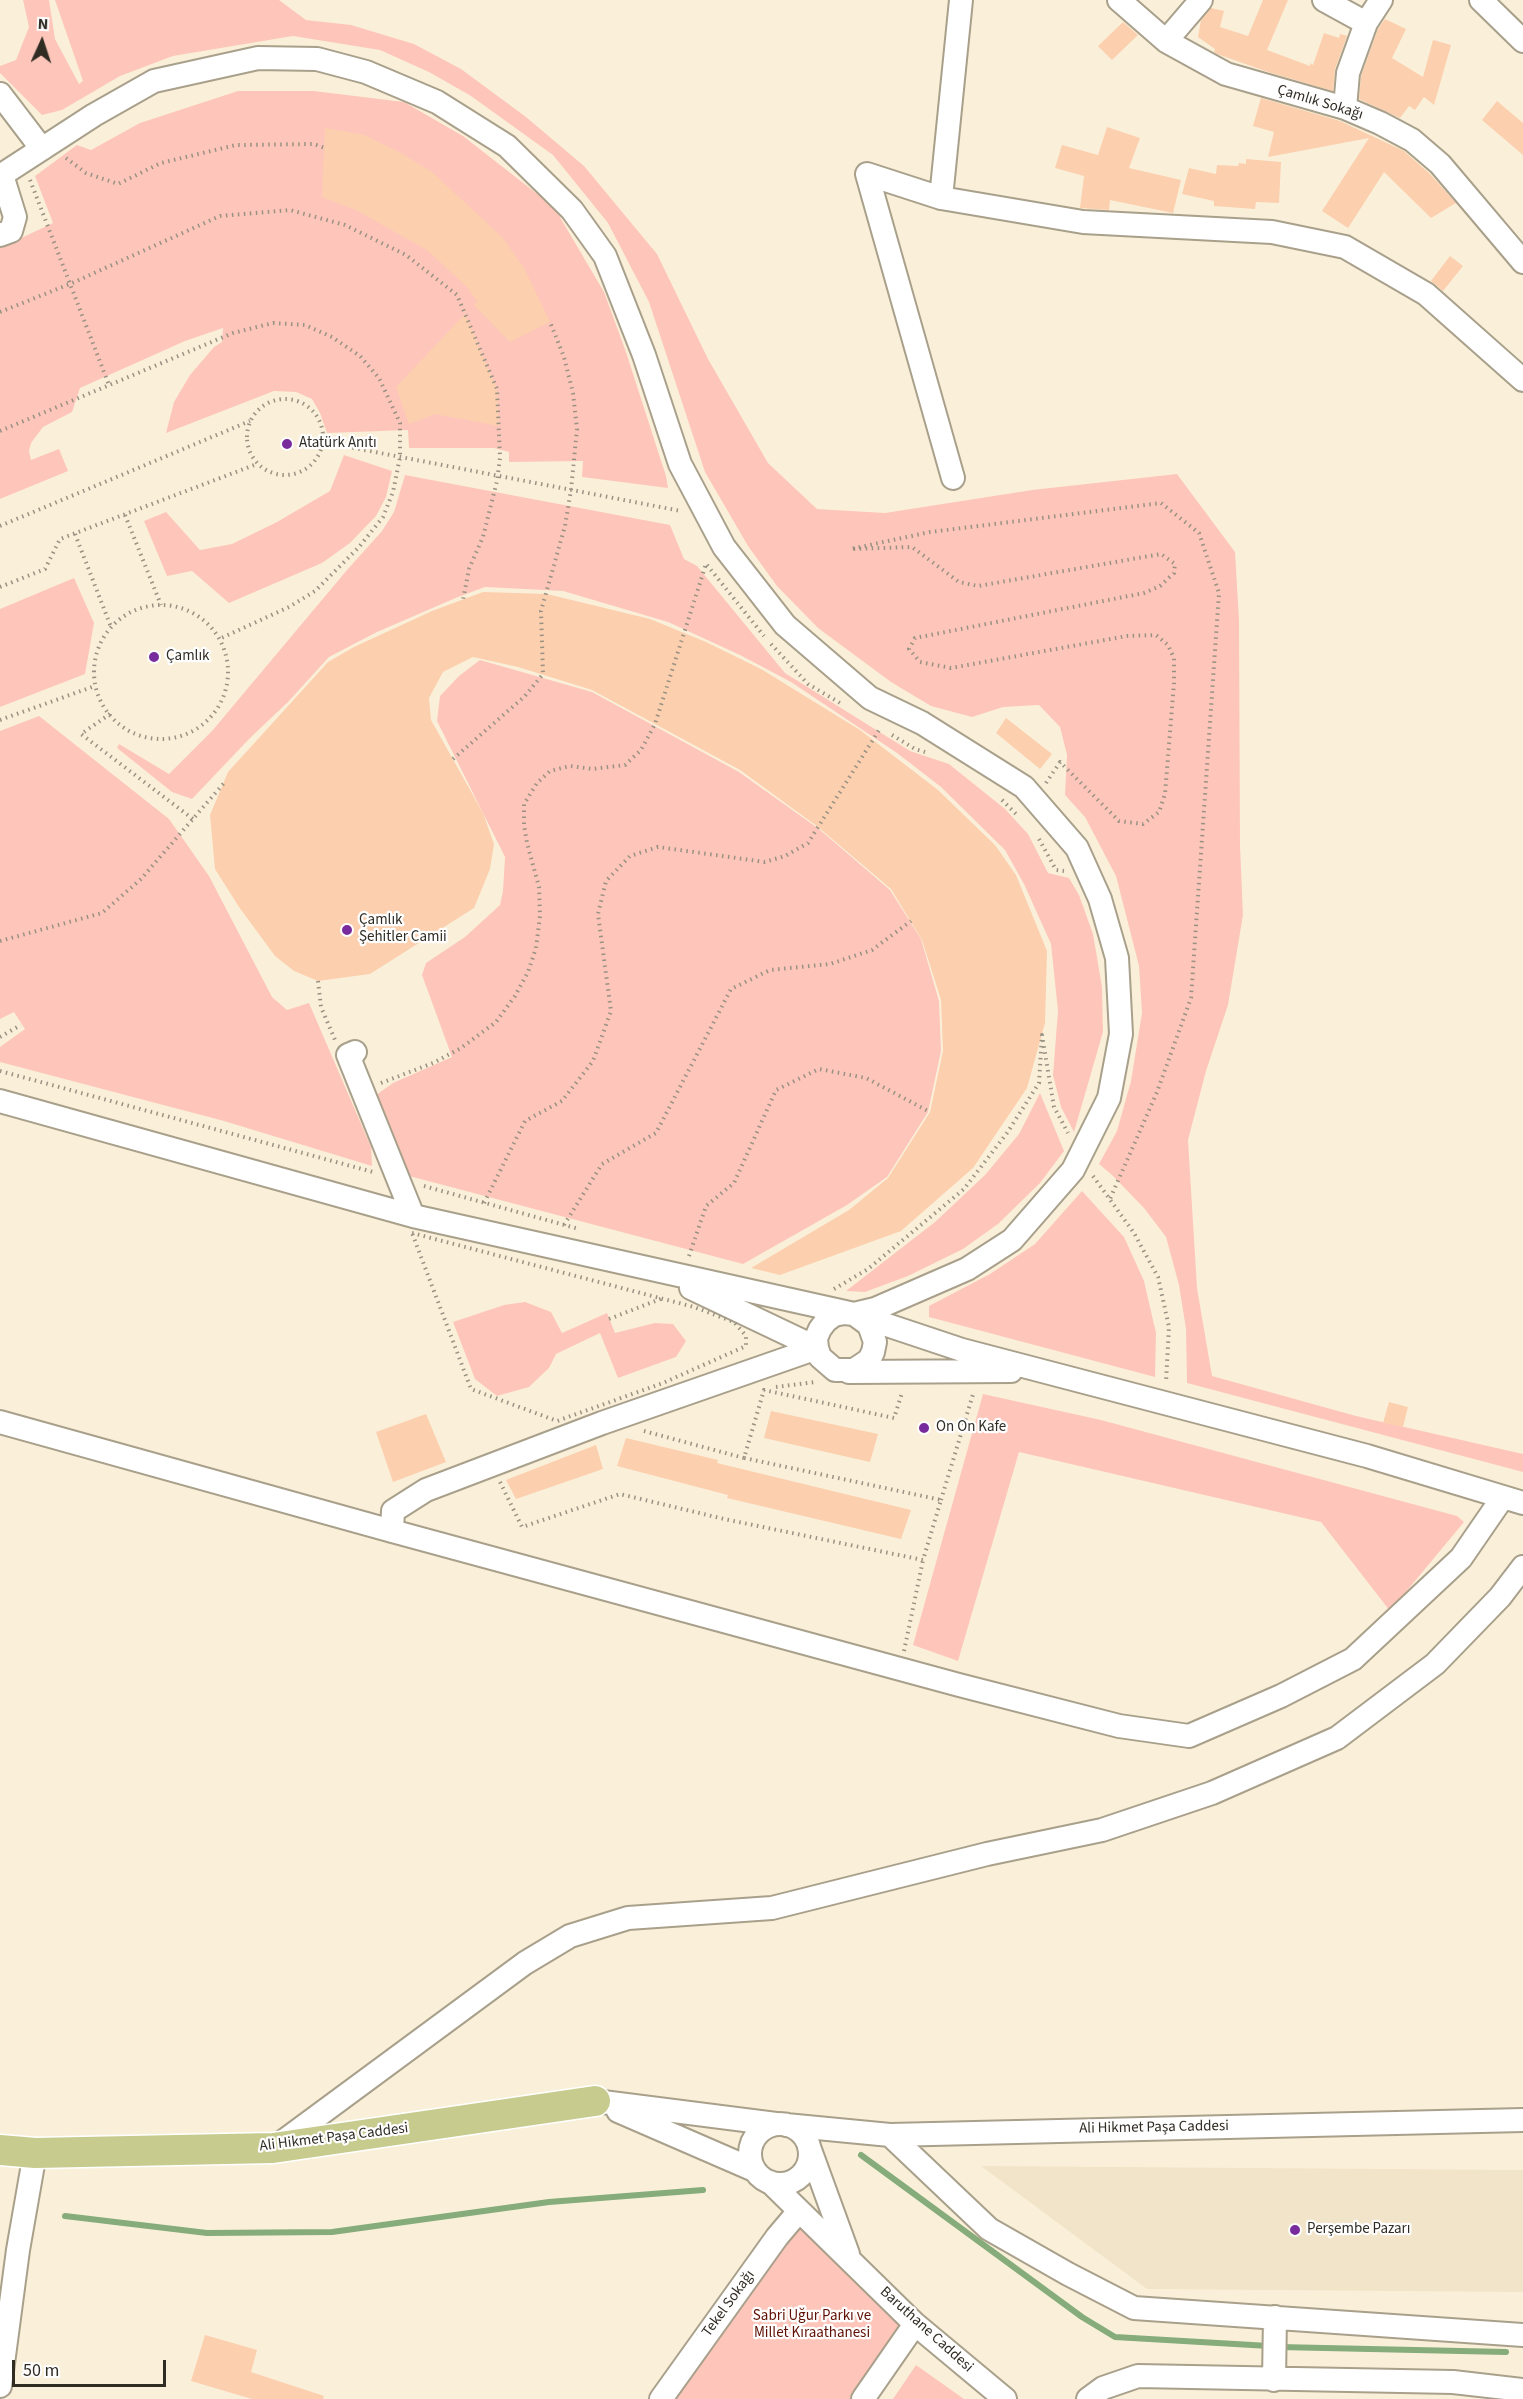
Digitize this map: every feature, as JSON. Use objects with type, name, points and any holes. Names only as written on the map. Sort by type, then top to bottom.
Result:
[{"type":"main road","name":"Ali Hikmet Paşa Caddesi","points":[[0,2150],[35,2153],[273,2148],[595,2101]]},
{"type":"street","points":[[941,198],[961,0]]},
{"type":"street","points":[[1166,41],[1201,0]]},
{"type":"street","points":[[1324,0],[1366,22]]},
{"type":"street","points":[[1345,108],[1348,73],[1366,22],[1381,0]]},
{"type":"street","points":[[1481,0],[1523,41]]},
{"type":"street","name":"Çamlık Sokağı","points":[[1128,4],[1166,41],[1226,74],[1345,108],[1380,123],[1412,141],[1440,164],[1523,262]]},
{"type":"street","points":[[0,235],[11,231],[15,217],[3,180],[49,156],[94,115],[154,81],[258,58],[317,59],[366,72],[437,102],[507,146],[572,210],[605,255],[644,355],[680,464],[724,547],[785,625],[870,698],[922,723],[1024,787],[1077,848],[1100,899],[1117,958],[1121,1034],[1109,1098],[1073,1170],[1012,1240],[968,1269],[875,1309],[834,1316],[826,1321],[816,1338],[820,1357],[827,1365],[845,1372],[912,1370],[1046,1372]]},
{"type":"street","points":[[0,94],[49,156]]},
{"type":"street","points":[[953,478],[867,174],[941,198],[1083,222],[1272,232],[1345,247],[1426,294],[1523,380]]},
{"type":"street","points":[[347,1051],[413,1216]]},
{"type":"street","points":[[0,1101],[413,1216],[668,1282],[854,1314],[962,1350],[1367,1456],[1513,1500],[1461,1558],[1353,1659],[1281,1696],[1189,1736],[1108,1724],[392,1531],[0,1422]]},
{"type":"street","points":[[668,1282],[817,1348]]},
{"type":"street","points":[[845,1372],[862,1366],[869,1360],[875,1342],[869,1325],[854,1314]]},
{"type":"street","points":[[392,1531],[393,1511],[426,1490],[602,1423],[817,1348]]},
{"type":"street","points":[[273,2148],[525,1963],[570,1936],[628,1918],[772,1908],[987,1854],[1102,1830],[1212,1793],[1336,1738],[1435,1664],[1500,1597],[1523,1567]]},
{"type":"street","points":[[595,2101],[780,2184],[789,2183],[798,2178],[809,2162],[808,2143]]},
{"type":"street","name":"Ali Hikmet Paşa Caddesi","points":[[595,2101],[781,2124],[890,2134],[1523,2120]]},
{"type":"street","points":[[762,2176],[750,2161],[753,2141],[767,2127],[781,2124],[795,2128],[808,2143],[850,2258]]},
{"type":"street","points":[[890,2134],[989,2229],[1134,2308],[1523,2335]]},
{"type":"street","points":[[0,2386],[9,2252],[35,2153]]},
{"type":"street","name":"Baruthane Caddesi","points":[[762,2176],[850,2258],[915,2324],[1005,2399]]},
{"type":"street","name":"Tekel Sokağı","points":[[661,2399],[777,2237],[799,2211]]},
{"type":"street","points":[[1274,2380],[1275,2317]]},
{"type":"street","points":[[863,2399],[915,2324]]},
{"type":"street","points":[[1088,2399],[1103,2388],[1138,2376],[1274,2380],[1446,2390],[1523,2390]]},
{"type":"path","points":[[49,156],[66,158],[86,173],[118,184],[161,163],[236,145],[314,144],[325,148]]},
{"type":"path","points":[[3,180],[28,177],[109,385]]},
{"type":"path","points":[[0,312],[70,284],[220,216],[290,210],[345,225],[406,255],[457,295],[497,389],[500,458],[498,476],[483,537],[469,569],[463,600]]},
{"type":"path","points":[[453,759],[525,696],[543,674],[541,610],[558,552],[571,490],[577,429],[573,393],[564,357],[550,322]]},
{"type":"path","points":[[0,431],[232,333],[273,323],[305,325],[332,337],[360,357],[379,378],[400,423],[400,457],[393,492],[383,517],[359,547],[315,591],[289,607],[219,639]]},
{"type":"path","points":[[279,399],[291,399],[303,404],[313,411],[320,422],[322,442],[317,458],[308,468],[297,474],[284,476],[272,474],[257,464],[247,446],[246,433],[250,421],[257,410],[279,399]]},
{"type":"path","points":[[0,526],[250,421]]},
{"type":"path","points":[[322,442],[685,512]]},
{"type":"path","points":[[0,588],[45,569],[60,539],[257,464]]},
{"type":"path","points":[[125,514],[161,605]]},
{"type":"path","points":[[75,534],[111,627]]},
{"type":"path","points":[[705,556],[707,566],[753,624],[808,684],[845,705]]},
{"type":"path","points":[[375,1087],[461,1048],[496,1022],[515,996],[528,972],[536,948],[540,916],[540,887],[527,843],[524,804],[537,783],[550,771],[570,766],[593,769],[625,765],[641,750],[655,724],[707,566]]},
{"type":"path","points":[[161,605],[169,605],[191,612],[210,625],[219,639],[228,667],[226,690],[216,711],[199,727],[178,736],[154,738],[134,733],[116,722],[103,705],[95,686],[94,664],[100,644],[111,627],[128,613],[148,606],[161,605]]},
{"type":"path","points":[[0,720],[95,686]]},
{"type":"path","points":[[110,714],[81,734],[193,819]]},
{"type":"path","points":[[872,722],[915,749],[926,752]]},
{"type":"path","points":[[484,1203],[525,1121],[562,1101],[593,1061],[611,1011],[598,914],[606,881],[630,856],[658,848],[765,862],[808,843],[881,727]]},
{"type":"path","points":[[0,941],[102,913],[141,879],[224,783]]},
{"type":"path","points":[[1000,799],[1025,822]]},
{"type":"path","points":[[1034,830],[1056,870],[1074,872]]},
{"type":"path","points":[[564,1225],[602,1164],[656,1133],[731,988],[770,970],[830,964],[872,950],[911,921]]},
{"type":"path","points":[[318,981],[321,1007],[347,1051]]},
{"type":"path","points":[[0,1036],[21,1025]]},
{"type":"path","points":[[609,1319],[668,1282],[688,1259],[706,1206],[734,1183],[776,1090],[819,1070],[866,1078],[930,1112]]},
{"type":"path","points":[[0,1071],[587,1231]]},
{"type":"path","points":[[412,1233],[668,1282],[694,1307],[734,1322],[746,1336],[746,1346],[663,1383],[557,1421],[471,1389],[412,1233]]},
{"type":"path","points":[[764,1390],[894,1418],[912,1370]]},
{"type":"path","points":[[753,1392],[786,1384],[822,1381]]},
{"type":"path","points":[[904,1652],[923,1560],[976,1383]]},
{"type":"path","points":[[744,1458],[764,1390]]},
{"type":"path","points":[[639,1430],[744,1458],[941,1500]]},
{"type":"path","points":[[498,1478],[522,1527],[620,1494],[724,1519],[923,1560]]},
{"type":"shaded area","name":"Perşembe Pazarı","points":[[981,2166],[1523,2170],[1523,2292],[1147,2289]]},
{"type":"green space","points":[[23,0],[49,0],[55,39],[79,84],[83,81],[55,0],[279,0],[306,20],[351,25],[414,44],[461,69],[526,117],[584,166],[657,254],[708,359],[768,463],[817,509],[885,513],[1032,490],[1177,474],[1235,552],[1239,620],[1240,845],[1243,915],[1228,1005],[1206,1071],[1188,1140],[1197,1288],[1212,1376],[1356,1416],[1523,1454],[1523,1472],[1187,1383],[1186,1329],[1179,1285],[1166,1237],[1144,1208],[1099,1164],[1117,1131],[1131,1081],[1142,1013],[1139,966],[1116,876],[1085,817],[1065,795],[1067,755],[1060,727],[1039,705],[1003,707],[972,717],[931,706],[891,682],[818,628],[777,586],[748,546],[705,472],[649,302],[608,223],[553,155],[471,96],[429,72],[380,50],[293,36],[173,56],[120,76],[62,110],[42,115],[0,73],[0,66],[16,60],[29,27]]},
{"type":"green space","points":[[238,91],[314,91],[404,102],[463,136],[554,207],[604,292],[626,352],[668,488],[582,477],[583,461],[509,462],[509,452],[494,448],[409,448],[408,430],[327,433],[312,399],[296,392],[274,391],[166,433],[174,402],[190,375],[214,347],[222,342],[223,328],[185,341],[80,388],[72,412],[43,427],[31,443],[29,451],[31,460],[59,449],[68,471],[0,499],[0,248],[53,223],[35,176],[77,145],[91,150],[140,123]]},
{"type":"green space","points":[[344,455],[392,471],[386,497],[376,516],[350,543],[322,563],[229,603],[192,571],[167,576],[144,521],[166,512],[200,550],[232,544],[277,522],[330,491]]},
{"type":"green space","points":[[405,475],[670,525],[684,559],[697,566],[785,673],[910,751],[949,764],[1005,809],[1028,834],[1048,873],[1069,878],[1079,895],[1093,934],[1102,987],[1103,1032],[1074,1132],[1061,1107],[1053,1075],[1058,1011],[1051,944],[1024,884],[1005,850],[941,787],[897,753],[791,682],[740,655],[668,622],[563,591],[485,587],[377,632],[329,657],[192,799],[172,792],[117,748],[119,744],[169,774],[212,731],[382,531],[394,512]]},
{"type":"green space","points":[[74,578],[94,623],[85,674],[0,707],[0,609]]},
{"type":"green space","points":[[480,660],[592,692],[739,772],[819,829],[890,890],[921,939],[939,1001],[941,1051],[928,1112],[887,1177],[847,1205],[743,1264],[409,1176],[376,1095],[393,1083],[452,1057],[422,975],[426,963],[465,937],[500,905],[503,891],[505,857],[437,721],[440,696],[459,676]]},
{"type":"green space","points":[[39,716],[169,819],[209,876],[272,997],[287,1010],[309,1003],[371,1147],[372,1166],[224,1121],[0,1062],[0,1047],[25,1029],[14,1012],[0,1019],[0,731]]},
{"type":"green space","points":[[1040,1093],[1064,1151],[1040,1183],[998,1224],[963,1249],[908,1276],[865,1292],[846,1291],[935,1222],[985,1175],[1019,1134]]},
{"type":"green space","points":[[1082,1191],[1124,1237],[1144,1281],[1156,1333],[1155,1377],[929,1317],[929,1306],[990,1274],[1035,1244]]},
{"type":"green space","points":[[525,1302],[551,1312],[562,1333],[607,1313],[615,1333],[655,1323],[673,1324],[686,1341],[676,1357],[618,1378],[600,1333],[556,1354],[549,1368],[529,1387],[497,1396],[475,1379],[453,1322],[504,1305]]},
{"type":"green space","points":[[983,1394],[1101,1420],[1457,1516],[1464,1522],[1390,1611],[1321,1522],[1019,1452],[958,1661],[913,1645]]},
{"type":"green space","name":"Sabri Uğur Parkı ve Millet Kıraathanesi","points":[[804,2215],[915,2324],[863,2399],[663,2399]]},
{"type":"green space","points":[[916,2365],[964,2399],[893,2399]]},
{"type":"building","points":[[1263,0],[1288,0],[1267,50],[1310,66],[1310,63],[1313,65],[1324,33],[1339,38],[1340,34],[1347,36],[1335,69],[1333,91],[1217,54],[1214,52],[1215,49],[1198,37],[1201,20],[1211,8],[1224,11],[1220,27],[1248,36]]},
{"type":"building","points":[[1385,19],[1406,29],[1392,58],[1423,77],[1433,40],[1451,45],[1434,105],[1424,97],[1415,110],[1409,106],[1400,118],[1359,99],[1361,76],[1378,29]]},
{"type":"building","points":[[1123,22],[1138,35],[1112,60],[1098,46]]},
{"type":"building","points":[[1261,98],[1340,121],[1404,151],[1430,174],[1456,203],[1431,218],[1384,172],[1348,228],[1322,211],[1369,138],[1268,157],[1274,132],[1253,126]]},
{"type":"building","points":[[1497,101],[1523,123],[1523,155],[1482,120]]},
{"type":"building","points":[[1107,127],[1140,138],[1129,168],[1181,180],[1173,213],[1110,200],[1109,210],[1080,208],[1084,176],[1055,168],[1062,145],[1098,155]]},
{"type":"building","points":[[325,128],[364,135],[432,172],[503,238],[524,268],[550,322],[510,342],[474,305],[477,301],[467,287],[427,250],[356,210],[322,197]]},
{"type":"building","points":[[1246,159],[1281,162],[1279,203],[1256,202],[1255,209],[1214,206],[1214,201],[1182,194],[1189,168],[1216,174],[1217,165],[1238,166],[1239,163],[1246,164]]},
{"type":"building","points":[[1450,256],[1463,266],[1443,291],[1431,281]]},
{"type":"building","points":[[465,314],[497,389],[499,426],[435,414],[409,424],[396,387]]},
{"type":"building","name":"Çamlık Şehitler Camii","points":[[483,592],[547,594],[650,619],[706,642],[761,669],[860,730],[938,790],[995,845],[1016,875],[1047,951],[1045,1023],[1027,1088],[973,1168],[901,1231],[780,1275],[751,1268],[849,1210],[888,1178],[930,1112],[943,1051],[941,1000],[922,940],[891,889],[818,827],[740,770],[592,690],[518,667],[473,657],[443,672],[429,698],[431,720],[483,813],[494,844],[490,869],[474,908],[370,974],[318,981],[294,971],[275,956],[239,907],[215,869],[210,815],[228,772],[328,662],[354,647],[432,611]]},
{"type":"building","points":[[1006,718],[1052,754],[1040,769],[996,733]]},
{"type":"building","points":[[1389,1402],[1408,1407],[1403,1427],[1383,1423]]},
{"type":"building","points":[[771,1411],[878,1434],[870,1462],[764,1438]]},
{"type":"building","points":[[426,1414],[446,1462],[393,1482],[376,1432]]},
{"type":"building","points":[[626,1438],[718,1460],[717,1463],[911,1510],[901,1539],[727,1498],[728,1495],[617,1466]]},
{"type":"building","points":[[596,1445],[603,1469],[516,1499],[506,1480]]},
{"type":"building","points":[[205,2335],[257,2350],[251,2372],[324,2396],[323,2399],[252,2399],[191,2381]]},
{"type":"waterway","points":[[861,2155],[1082,2317],[1115,2337],[1269,2346]]},
{"type":"waterway","points":[[65,2216],[207,2233],[332,2232],[549,2202],[703,2190]]},
{"type":"waterway","points":[[1279,2347],[1506,2352]]},
{"type":"place","name":"Atatürk Anıtı","points":[[287,444]]},
{"type":"place","name":"Çamlık","points":[[154,657]]},
{"type":"place","name":"Çamlık Şehitler Camii","points":[[347,930]]},
{"type":"place","name":"On On Kafe","points":[[924,1428]]},
{"type":"place","name":"Perşembe Pazarı","points":[[1295,2230]]}]
